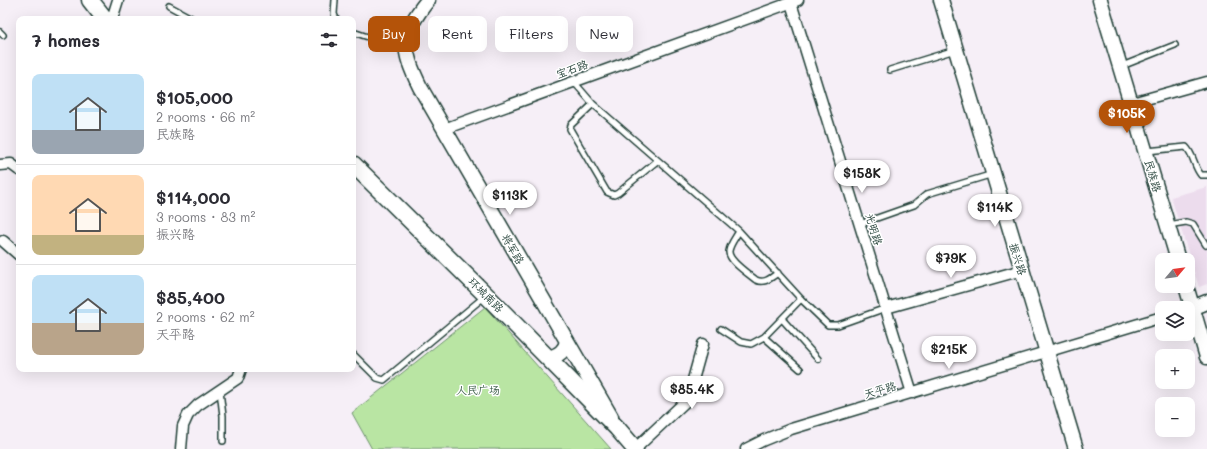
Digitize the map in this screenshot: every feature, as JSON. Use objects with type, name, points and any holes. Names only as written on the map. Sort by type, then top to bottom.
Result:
[{"type":"main road","points":[[90,0],[103,16]]},
{"type":"main road","name":"将军路","points":[[416,16],[428,0]]},
{"type":"main road","name":"振兴路","points":[[941,0],[1076,449]]},
{"type":"main road","name":"民族路","points":[[1100,0],[1176,253]]},
{"type":"main road","name":"将军路","points":[[407,52],[412,71],[444,129],[617,428],[635,449]]},
{"type":"main road","name":"环城南路","points":[[356,171],[486,295],[617,428]]},
{"type":"main road","points":[[1195,307],[1207,302]]},
{"type":"main road","points":[[1195,323],[1207,357]]},
{"type":"main road","points":[[549,358],[562,352],[565,348],[567,340]]},
{"type":"street","points":[[113,16],[118,0]]},
{"type":"street","name":"宝石路","points":[[444,129],[795,1]]},
{"type":"street","name":"光明路","points":[[795,1],[860,224],[912,393]]},
{"type":"street","points":[[1132,103],[1207,82]]},
{"type":"street","points":[[0,165],[11,164],[16,168]]},
{"type":"street","points":[[3,241],[16,252]]},
{"type":"street","points":[[886,308],[1022,270]]},
{"type":"street","name":"天平路","points":[[746,449],[791,429],[1155,319]]},
{"type":"street","points":[[635,449],[685,402],[690,394],[703,344]]},
{"type":"street","points":[[181,449],[183,426],[188,415],[198,405],[238,378],[241,372]]},
{"type":"lane","points":[[335,0],[335,16]]},
{"type":"lane","points":[[169,6],[187,16]]},
{"type":"lane","points":[[356,33],[368,37]]},
{"type":"lane","points":[[1120,66],[1174,45]]},
{"type":"lane","points":[[890,70],[955,50]]},
{"type":"lane","points":[[573,81],[593,104],[739,231],[801,299],[828,325],[838,325],[886,308]]},
{"type":"lane","points":[[593,104],[571,125],[570,128],[607,192],[614,195],[618,193],[657,160]]},
{"type":"lane","points":[[1146,151],[1186,147],[1190,151],[1197,170],[1201,175],[1207,175]]},
{"type":"lane","points":[[860,224],[914,205],[928,194],[993,174]]},
{"type":"lane","points":[[1168,225],[1186,222],[1193,224],[1206,245]]},
{"type":"lane","points":[[739,231],[729,252],[732,260],[760,282],[765,282],[778,273]]},
{"type":"lane","points":[[356,357],[377,378],[384,380],[486,295]]},
{"type":"lane","points":[[721,328],[741,342],[751,344],[764,337],[801,299]]},
{"type":"lane","points":[[782,319],[818,359]]},
{"type":"lane","points":[[764,337],[800,369]]},
{"type":"lane","points":[[220,391],[223,416],[223,441]]},
{"type":"shaded area","points":[[1207,187],[1207,284],[1199,287],[1195,274],[1195,253],[1188,253],[1171,197]]},
{"type":"green space","name":"人民广场","points":[[485,307],[611,449],[372,449],[352,413]]}]
